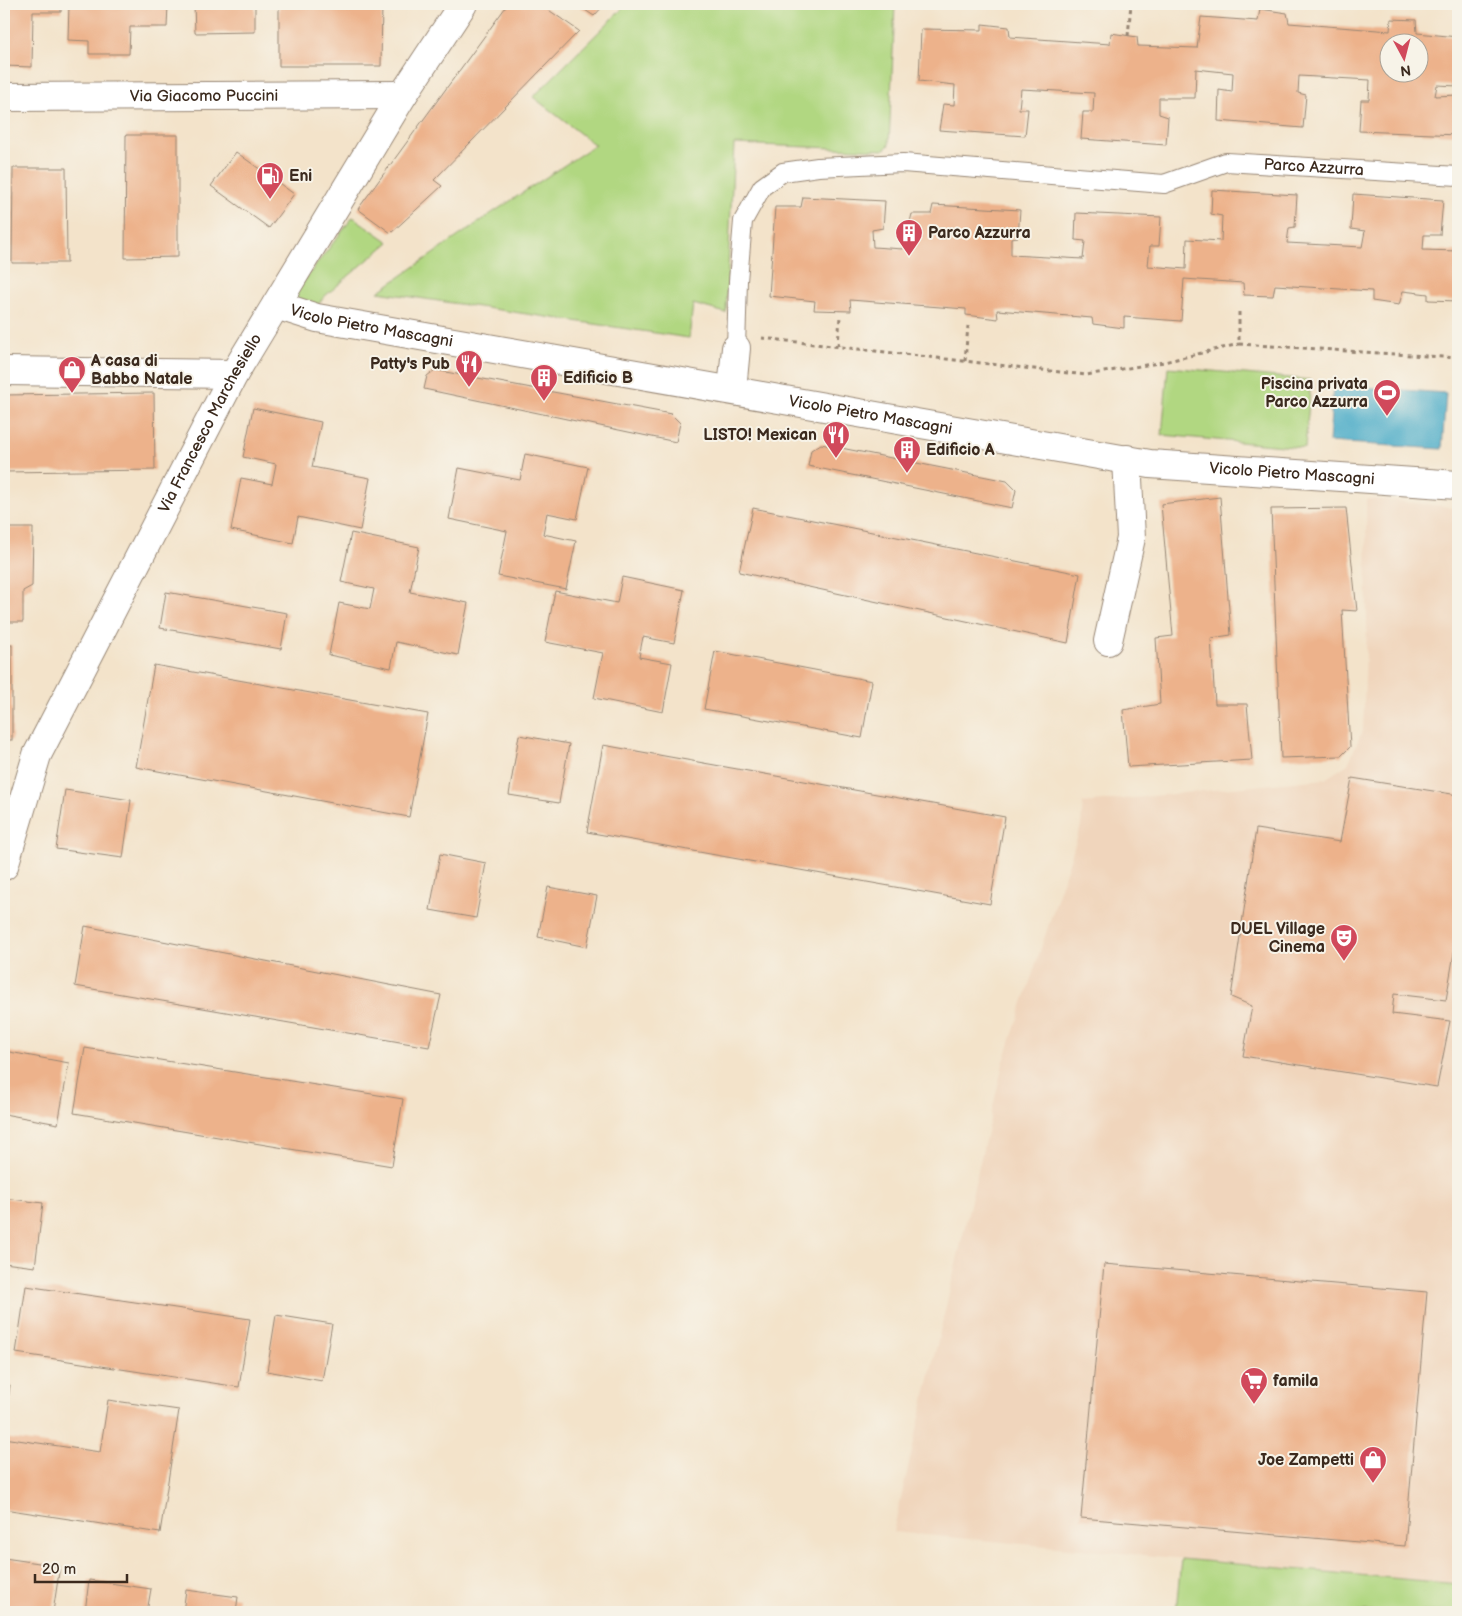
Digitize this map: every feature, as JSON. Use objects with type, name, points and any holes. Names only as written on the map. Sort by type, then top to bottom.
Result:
[{"type":"street","name":"Via Francesco Marchesiello","points":[[4,866],[37,755],[234,374],[403,95],[463,4]]},
{"type":"street","name":"Via Giacomo Puccini","points":[[4,97],[403,95]]},
{"type":"street","name":"Vicolo Pietro Mascagni","points":[[276,305],[317,318],[1150,464],[1458,485]]},
{"type":"street","points":[[732,390],[736,341]]},
{"type":"street","points":[[4,371],[234,374]]},
{"type":"street","points":[[1108,641],[1131,538],[1128,459]]},
{"type":"lane","name":"Parco Azzurra","points":[[736,341],[738,281],[743,222],[762,187],[783,172],[903,163],[1164,184],[1226,162],[1458,176]]},
{"type":"path","points":[[1128,36],[1131,4]]},
{"type":"path","points":[[1239,312],[1239,344]]},
{"type":"path","points":[[838,346],[840,316]]},
{"type":"path","points":[[965,361],[968,326]]},
{"type":"path","points":[[736,341],[838,346],[1086,375],[1164,362],[1239,344],[1458,358]]},
{"type":"shaded area","points":[[1366,499],[1458,508],[1458,1584],[893,1532],[1003,1064],[1081,826],[1083,803],[1325,779],[1348,764],[1363,729],[1367,628]]},
{"type":"green space","points":[[627,4],[895,4],[889,145],[884,150],[734,144],[726,313],[693,304],[689,338],[378,292],[595,145],[533,97]]},
{"type":"green space","points":[[353,217],[389,242],[325,296],[315,308],[289,300]]},
{"type":"green space","points":[[1168,367],[1311,380],[1305,448],[1162,435]]},
{"type":"green space","points":[[1181,1559],[1458,1584],[1458,1612],[1176,1612]]},
{"type":"water","name":"Piscina privata Parco Azzurra","points":[[1333,385],[1446,393],[1442,449],[1329,442]]},
{"type":"building","points":[[4,4],[61,4],[61,12],[33,12],[32,67],[4,66]]},
{"type":"building","points":[[69,4],[168,4],[167,27],[130,27],[129,54],[89,54],[89,41],[68,40]]},
{"type":"building","points":[[194,4],[255,4],[255,32],[195,33]]},
{"type":"building","points":[[279,4],[382,4],[381,66],[279,66]]},
{"type":"building","points":[[508,4],[540,4],[579,31],[434,180],[442,186],[391,233],[358,209]]},
{"type":"building","points":[[576,4],[605,4],[594,16]]},
{"type":"building","points":[[1260,9],[1287,13],[1289,23],[1390,31],[1391,19],[1416,20],[1417,32],[1380,32],[1380,82],[1430,82],[1430,34],[1458,37],[1458,86],[1437,85],[1435,96],[1458,95],[1458,135],[1359,131],[1361,100],[1369,100],[1370,80],[1299,76],[1298,93],[1306,95],[1303,128],[1218,121],[1219,90],[1232,92],[1233,73],[1196,69],[1195,98],[1159,98],[1159,114],[1168,117],[1166,145],[1081,139],[1083,112],[1093,112],[1094,93],[1021,89],[1019,109],[1028,109],[1025,136],[939,130],[943,104],[954,105],[955,85],[919,81],[921,29],[982,30],[982,24],[1009,27],[1010,37],[1110,44],[1111,33],[1137,37],[1138,46],[1197,48],[1201,17],[1258,21]]},
{"type":"building","points":[[126,135],[178,135],[178,257],[125,258]]},
{"type":"building","points":[[236,152],[294,194],[269,228],[211,186]]},
{"type":"building","points":[[13,168],[66,168],[67,263],[12,263]]},
{"type":"building","name":"Parco Azzurra","points":[[1212,190],[1297,195],[1295,227],[1289,228],[1287,243],[1362,247],[1365,231],[1351,229],[1353,194],[1443,200],[1440,235],[1424,235],[1423,250],[1458,251],[1458,301],[1428,300],[1428,294],[1403,291],[1399,305],[1372,301],[1372,291],[1275,285],[1273,296],[1244,295],[1243,283],[1184,279],[1181,321],[1124,317],[1124,328],[1093,324],[1092,318],[997,310],[998,319],[966,315],[966,309],[850,300],[851,311],[814,310],[815,301],[769,296],[775,207],[801,207],[803,197],[885,201],[883,228],[872,230],[873,247],[903,249],[912,214],[931,214],[933,205],[1020,210],[1018,237],[1011,238],[1011,255],[1083,259],[1085,241],[1075,240],[1076,213],[1161,217],[1159,246],[1150,246],[1148,266],[1186,269],[1187,239],[1221,241],[1222,216],[1211,214]]},
{"type":"building","name":"Edificio B","points":[[435,370],[671,414],[680,423],[676,442],[424,389],[427,376]]},
{"type":"building","points":[[154,393],[155,470],[4,472],[4,395]]},
{"type":"building","points":[[253,408],[321,422],[312,467],[370,478],[360,530],[298,517],[293,543],[231,530],[241,478],[272,484],[276,464],[243,457]]},
{"type":"building","name":"Edificio A","points":[[821,444],[1007,481],[1016,490],[1012,508],[808,466],[811,450]]},
{"type":"building","points":[[525,454],[588,467],[577,519],[547,513],[543,534],[576,541],[566,589],[498,576],[507,531],[449,519],[459,468],[520,480]]},
{"type":"building","points":[[1220,497],[1231,635],[1211,638],[1215,704],[1247,704],[1252,760],[1128,767],[1123,710],[1160,704],[1156,638],[1173,636],[1161,504]]},
{"type":"building","points":[[753,508],[1080,574],[1068,643],[739,572]]},
{"type":"building","points":[[1346,508],[1357,611],[1342,610],[1350,747],[1341,756],[1281,758],[1271,509]]},
{"type":"building","points":[[4,528],[33,528],[32,586],[23,591],[23,622],[4,622]]},
{"type":"building","points":[[351,533],[419,547],[410,592],[468,603],[458,655],[396,642],[391,668],[329,655],[339,603],[370,609],[374,589],[341,582]]},
{"type":"building","points":[[622,577],[684,590],[674,643],[643,637],[639,657],[672,663],[663,712],[594,698],[603,653],[545,642],[555,591],[617,603]]},
{"type":"building","points":[[166,592],[287,613],[281,649],[160,628]]},
{"type":"building","points":[[4,645],[12,645],[12,740],[4,740]]},
{"type":"building","points":[[715,651],[872,681],[862,738],[704,709]]},
{"type":"building","points":[[154,665],[428,714],[409,817],[136,767]]},
{"type":"building","points":[[519,735],[569,744],[559,803],[509,795]]},
{"type":"building","points":[[603,745],[1005,817],[990,904],[587,832]]},
{"type":"building","name":"DUEL Village Cinema","points":[[1352,778],[1458,795],[1458,930],[1446,1000],[1394,994],[1392,1014],[1450,1021],[1437,1087],[1243,1056],[1252,1006],[1231,997],[1256,829],[1340,842]]},
{"type":"building","points":[[65,790],[131,800],[123,858],[56,849]]},
{"type":"building","points":[[440,854],[486,863],[476,918],[430,910]]},
{"type":"building","points":[[548,887],[597,896],[587,947],[538,937]]},
{"type":"building","points":[[85,926],[441,995],[429,1047],[75,986]]},
{"type":"building","points":[[85,1048],[403,1099],[392,1166],[74,1113]]},
{"type":"building","points":[[4,1051],[69,1063],[58,1124],[4,1114]]},
{"type":"building","points":[[4,1198],[43,1203],[35,1267],[4,1263]]},
{"type":"building","name":"famila","points":[[1104,1264],[1427,1292],[1405,1546],[1081,1518]]},
{"type":"building","points":[[26,1286],[250,1319],[239,1387],[16,1353]]},
{"type":"building","points":[[276,1315],[332,1324],[322,1381],[267,1371]]},
{"type":"building","points":[[4,1384],[10,1385],[5,1423],[4,1423]]},
{"type":"building","points":[[108,1400],[179,1410],[160,1533],[4,1509],[4,1438],[100,1452]]},
{"type":"building","points":[[4,1558],[60,1566],[53,1612],[4,1612]]},
{"type":"building","points":[[89,1580],[151,1589],[147,1612],[85,1612]]},
{"type":"building","points":[[186,1590],[238,1597],[236,1612],[183,1612]]},
{"type":"place","name":"Eni","points":[[270,200]]},
{"type":"place","name":"Parco Azzurra","points":[[909,257]]},
{"type":"place","name":"Patty's Pub","points":[[469,388]]},
{"type":"place","name":"A casa di Babbo Natale","points":[[72,394]]},
{"type":"place","name":"Edificio B","points":[[544,402]]},
{"type":"place","name":"Piscina privata Parco Azzurra","points":[[1387,417]]},
{"type":"place","name":"LISTO! Mexican","points":[[836,459]]},
{"type":"place","name":"Edificio A","points":[[907,474]]},
{"type":"place","name":"DUEL Village Cinema","points":[[1344,962]]},
{"type":"place","name":"famila","points":[[1254,1405]]},
{"type":"place","name":"Joe Zampetti","points":[[1373,1484]]}]
